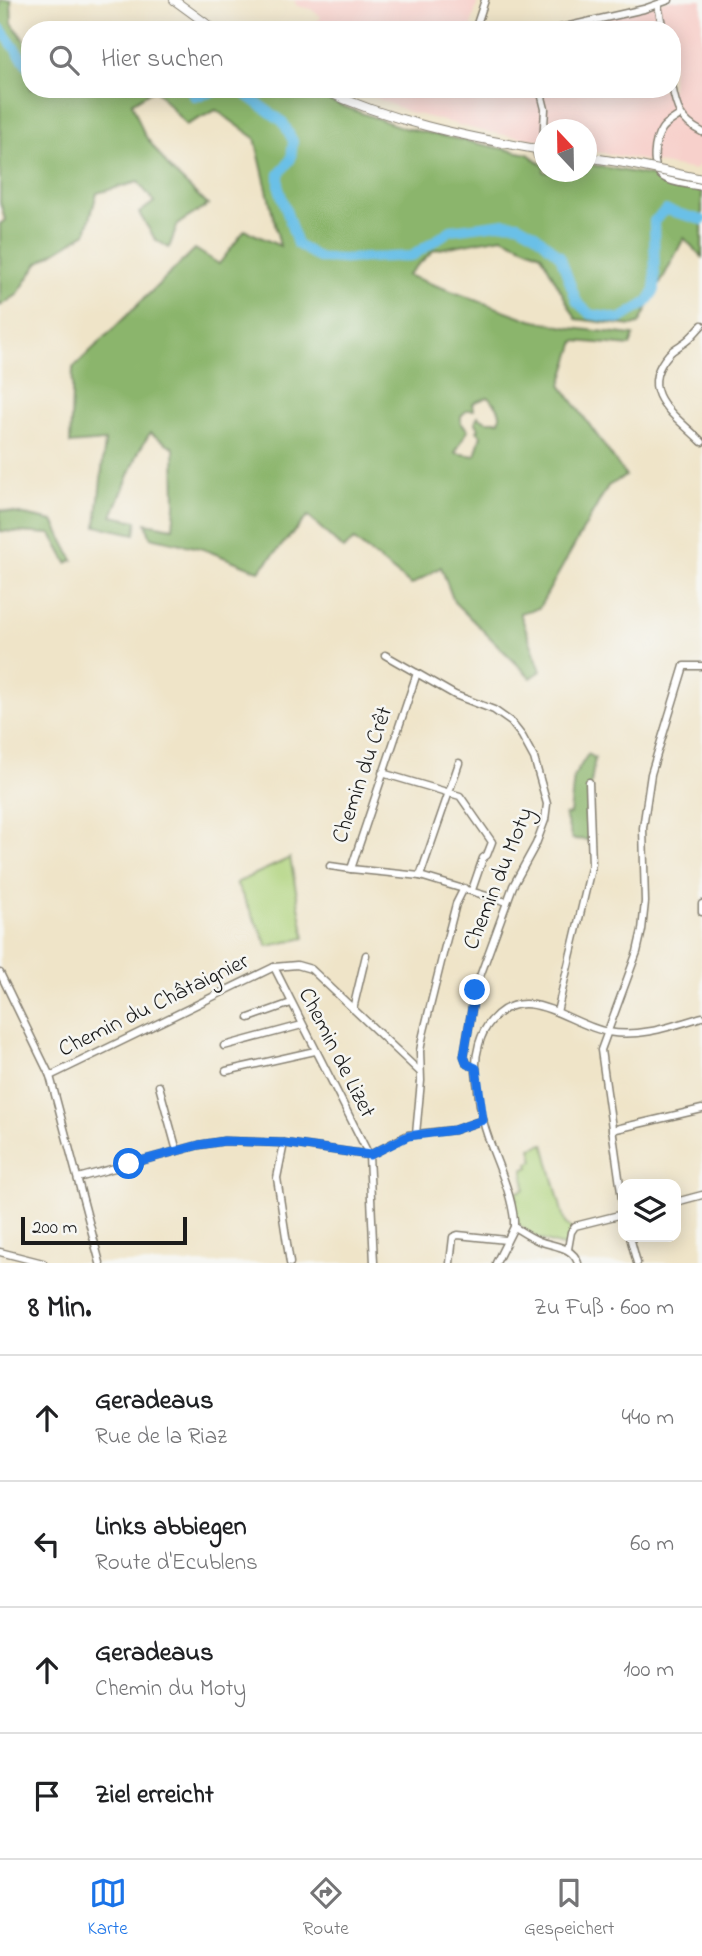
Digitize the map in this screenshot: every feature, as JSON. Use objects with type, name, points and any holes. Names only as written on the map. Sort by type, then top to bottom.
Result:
[{"type":"main road","points":[[174,0],[203,21]]},
{"type":"main road","points":[[343,98],[424,127],[534,144]]},
{"type":"main road","points":[[597,159],[702,179]]},
{"type":"street","points":[[478,21],[485,0]]},
{"type":"street","points":[[590,21],[669,0]]},
{"type":"street","points":[[658,5],[661,21]]},
{"type":"street","points":[[542,98],[544,119]]},
{"type":"street","points":[[675,98],[680,115],[688,124],[702,132]]},
{"type":"street","points":[[680,115],[666,124],[660,132],[655,164],[662,176],[702,187]]},
{"type":"street","points":[[702,325],[683,344],[670,352],[658,369],[654,383],[657,396],[702,442]]},
{"type":"street","name":"Chemin du Moty","points":[[385,654],[455,695],[494,710],[511,723],[534,758],[547,804],[547,817],[507,902],[475,990],[464,1056],[467,1064],[476,1068]]},
{"type":"street","points":[[619,1179],[601,1050],[637,952],[642,930],[645,902],[643,828],[651,774],[684,666],[702,666]]},
{"type":"street","name":"Chemin du Crêt","points":[[330,866],[351,869],[417,673]]},
{"type":"street","points":[[420,876],[459,762]]},
{"type":"street","points":[[382,773],[460,796],[492,842],[483,858],[472,890]]},
{"type":"street","points":[[556,1012],[592,864],[589,782]]},
{"type":"street","points":[[351,869],[420,876],[507,902]]},
{"type":"street","points":[[416,1134],[421,1081],[420,1051],[456,904],[464,888]]},
{"type":"street","points":[[702,904],[702,912]]},
{"type":"street","points":[[353,1009],[366,955]]},
{"type":"street","points":[[274,967],[297,965],[311,969],[420,1072]]},
{"type":"street","name":"Chemin de Lizet","points":[[274,967],[369,1155]]},
{"type":"street","name":"Chemin du Châtaignier","points":[[50,1076],[274,967]]},
{"type":"street","points":[[0,973],[50,1076],[100,1263]]},
{"type":"street","points":[[249,1018],[291,1003]]},
{"type":"street","points":[[496,1263],[514,1227],[510,1201],[483,1120],[476,1068],[482,1034],[498,1013],[526,1003],[544,1006],[590,1028],[608,1032],[651,1031],[702,1017]]},
{"type":"street","points":[[224,1046],[302,1025]]},
{"type":"street","points":[[226,1071],[315,1051]]},
{"type":"street","points":[[159,1088],[177,1151]]},
{"type":"street","points":[[611,1130],[702,1109]]},
{"type":"street","points":[[78,1178],[224,1141],[284,1143],[369,1155],[416,1134],[454,1130],[483,1120]]},
{"type":"street","points":[[284,1143],[277,1178],[290,1263]]},
{"type":"street","points":[[369,1155],[374,1263]]},
{"type":"street","points":[[681,1201],[702,1195]]},
{"type":"street","points":[[568,1250],[571,1232],[575,1226],[618,1215]]},
{"type":"street","points":[[514,1227],[538,1241],[574,1253],[579,1263]]},
{"type":"street","points":[[450,1263],[451,1241],[457,1235],[506,1241]]},
{"type":"street","points":[[631,1242],[637,1263]]},
{"type":"street","points":[[0,1252],[43,1263]]},
{"type":"shaded area","points":[[294,0],[478,0],[472,21],[317,21],[321,17],[311,9],[297,6]]},
{"type":"shaded area","points":[[669,0],[702,0],[702,162],[695,170],[597,152],[597,119],[534,119],[534,140],[482,131],[409,112],[376,98],[681,98],[681,21],[592,21]]},
{"type":"green space","points":[[0,0],[11,0],[12,23],[21,36],[21,98],[140,98],[132,103],[144,134],[171,170],[208,205],[178,224],[169,248],[155,239],[139,213],[154,202],[138,182],[97,193],[86,233],[38,263],[17,295],[0,306],[0,224],[5,220],[0,202]]},
{"type":"green space","points":[[163,98],[324,98],[404,128],[528,154],[534,158],[534,182],[597,182],[597,166],[702,185],[702,257],[684,238],[639,324],[632,326],[576,319],[541,254],[502,237],[434,250],[407,275],[531,320],[571,328],[634,335],[630,346],[575,341],[561,385],[626,476],[608,486],[539,608],[520,613],[541,671],[531,678],[454,602],[441,567],[411,585],[354,540],[343,549],[308,516],[259,571],[203,549],[150,537],[146,523],[173,528],[175,505],[174,448],[150,433],[139,451],[112,516],[137,521],[135,534],[96,526],[105,441],[70,444],[73,368],[195,249],[219,264],[245,230],[280,246],[255,138],[216,110],[186,125]],"holes":[[[488,397],[499,411],[499,421],[486,421],[478,416],[475,422],[481,435],[475,456],[455,453],[468,430],[461,423],[461,416],[467,410],[474,410],[473,403]]]},
{"type":"green space","points":[[0,510],[53,521],[73,560],[67,563],[51,534],[0,531]]},
{"type":"green space","points":[[588,754],[595,758],[590,790],[590,840],[572,839],[565,815],[570,814],[574,776]]},
{"type":"green space","points":[[290,858],[305,938],[268,946],[236,883]]},
{"type":"green space","points":[[544,1144],[565,1223],[572,1230],[566,1247],[538,1239],[517,1224],[513,1201],[517,1200],[515,1193],[525,1189],[523,1170],[529,1167],[528,1163],[534,1161],[531,1148]]},
{"type":"waterway","points":[[0,28],[21,57]]},
{"type":"waterway","points":[[250,98],[283,122],[293,141],[291,159],[279,174],[279,188],[297,244],[319,258],[412,256],[451,230],[505,223],[518,224],[534,233],[560,256],[577,302],[590,314],[620,319],[646,303],[655,290],[654,221],[666,210],[702,220]]},
{"type":"route","points":[[129,1164],[224,1141],[284,1143],[370,1155],[408,1136],[454,1130],[483,1120],[476,1068],[467,1064],[464,1056],[475,990]]}]
